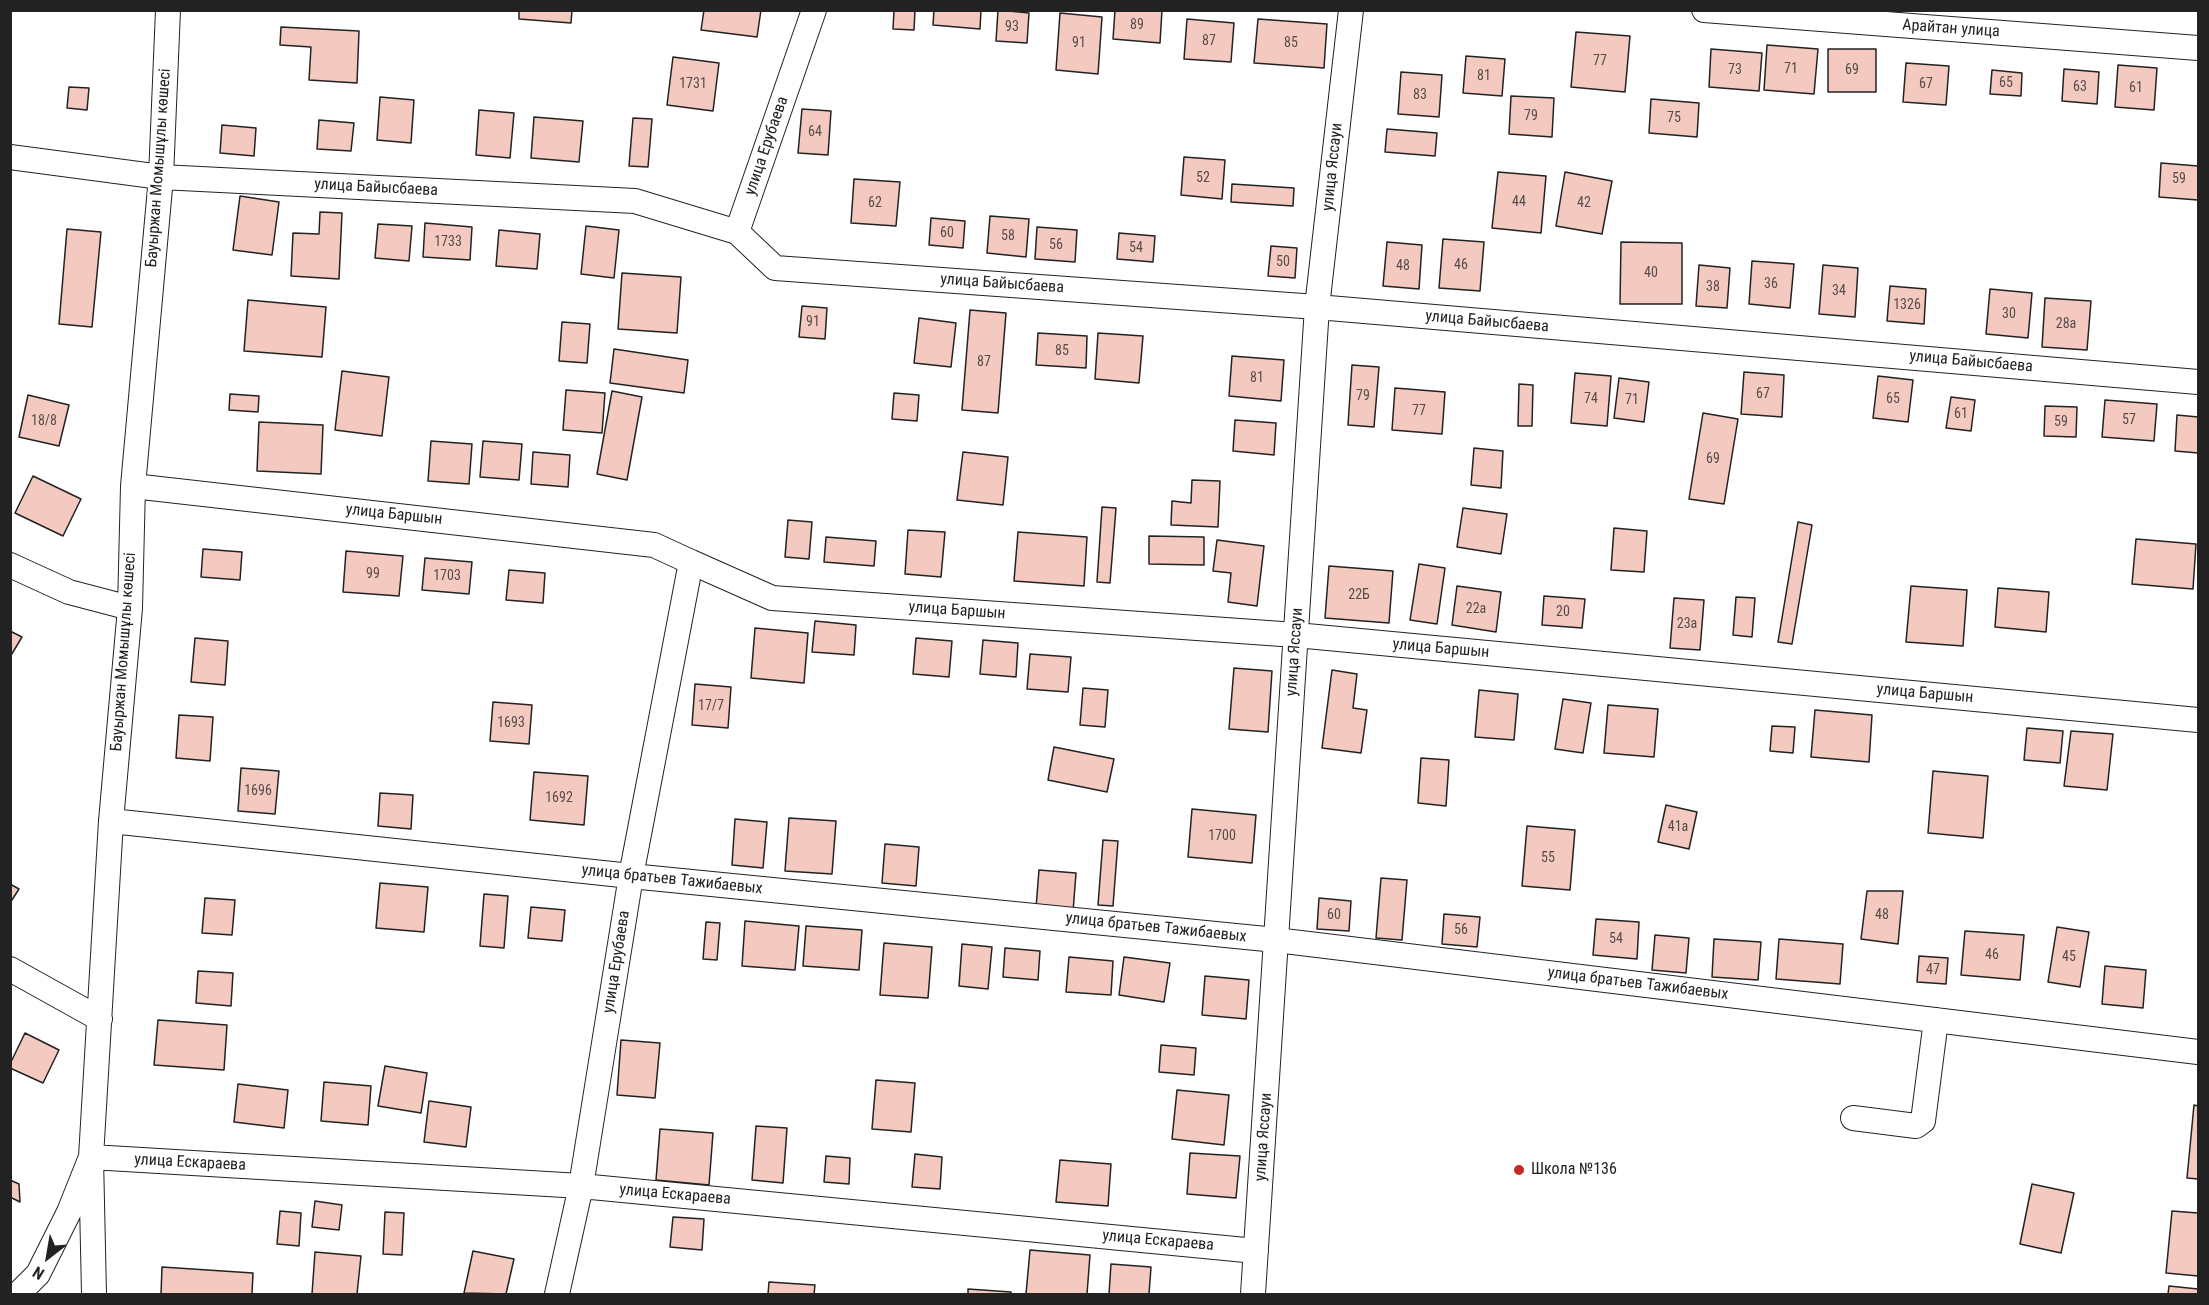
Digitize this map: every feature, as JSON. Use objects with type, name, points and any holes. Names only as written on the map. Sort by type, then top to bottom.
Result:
[{"type":"street","name":"Бауыржан Момышұлы көшесі","points":[[94,1294],[92,1157],[111,821],[130,608],[133,486],[161,177],[168,10]]},
{"type":"street","name":"улица Ерубаева","points":[[737,232],[814,10]]},
{"type":"street","name":"улица Яссауи","points":[[1253,1294],[1317,307],[1351,10]]},
{"type":"street","name":"Арайтан улица","points":[[1704,10],[2199,48]]},
{"type":"street","name":"улица Байысбаева","points":[[10,157],[161,177],[635,201],[737,232],[775,268],[1317,307],[2199,382]]},
{"type":"street","name":"улица Баршын","points":[[133,486],[654,545],[772,598],[1296,635],[2199,720]]},
{"type":"street","name":"улица Ерубаева","points":[[557,1294],[581,1186],[631,876],[690,562]]},
{"type":"street","points":[[10,565],[69,592],[130,608]]},
{"type":"street","name":"улица братьев Тажибаевых","points":[[111,821],[631,876],[1276,940],[2199,1052]]},
{"type":"street","points":[[10,969],[100,1019]]},
{"type":"street","points":[[1853,1118],[1916,1126],[1923,1121],[1936,1020]]},
{"type":"street","points":[[18,1294],[38,1274],[69,1212],[92,1157]]},
{"type":"street","name":"улица Ескараева","points":[[92,1157],[581,1186],[1256,1251]]},
{"type":"building","points":[[519,10],[572,10],[571,23],[519,19]]},
{"type":"building","points":[[704,10],[761,10],[757,37],[701,30]]},
{"type":"building","points":[[894,10],[915,10],[914,30],[893,29]]},
{"type":"building","points":[[934,10],[981,10],[980,29],[933,25]]},
{"type":"building","points":[[998,10],[1029,13],[1027,43],[996,41]]},
{"type":"building","points":[[1115,10],[1162,10],[1160,43],[1113,39]]},
{"type":"building","points":[[1060,13],[1102,17],[1098,74],[1056,70]]},
{"type":"building","points":[[1187,19],[1234,23],[1231,62],[1184,59]]},
{"type":"building","points":[[1258,19],[1327,24],[1324,68],[1254,63]]},
{"type":"building","points":[[281,27],[359,31],[357,83],[309,80],[311,47],[280,45]]},
{"type":"building","points":[[1576,32],[1630,36],[1625,92],[1571,87]]},
{"type":"building","points":[[1767,45],[1818,49],[1814,94],[1764,90]]},
{"type":"building","points":[[1711,49],[1762,53],[1759,91],[1709,87]]},
{"type":"building","points":[[1828,49],[1876,49],[1876,92],[1828,92]]},
{"type":"building","points":[[1466,56],[1505,59],[1502,96],[1463,93]]},
{"type":"building","points":[[673,57],[719,63],[713,111],[667,105]]},
{"type":"building","points":[[1906,63],[1949,66],[1946,105],[1903,102]]},
{"type":"building","points":[[2118,65],[2157,68],[2154,110],[2115,107]]},
{"type":"building","points":[[2064,69],[2099,72],[2097,104],[2062,101]]},
{"type":"building","points":[[1992,70],[2022,73],[2021,96],[1990,94]]},
{"type":"building","points":[[1401,72],[1442,75],[1439,117],[1398,114]]},
{"type":"building","points":[[69,87],[89,88],[87,110],[67,108]]},
{"type":"building","points":[[1511,96],[1554,98],[1552,137],[1509,134]]},
{"type":"building","points":[[380,97],[414,100],[411,143],[377,140]]},
{"type":"building","points":[[1651,99],[1699,103],[1697,137],[1649,133]]},
{"type":"building","points":[[802,109],[831,111],[828,155],[798,153]]},
{"type":"building","points":[[479,110],[514,113],[510,158],[476,155]]},
{"type":"building","points":[[534,117],[583,121],[579,162],[531,158]]},
{"type":"building","points":[[633,118],[652,119],[648,167],[629,166]]},
{"type":"building","points":[[319,120],[354,123],[351,151],[317,149]]},
{"type":"building","points":[[222,125],[256,128],[254,156],[220,153]]},
{"type":"building","points":[[1387,129],[1437,133],[1435,156],[1385,152]]},
{"type":"building","points":[[1184,157],[1225,160],[1222,199],[1181,195]]},
{"type":"building","points":[[2161,163],[2198,166],[2198,200],[2159,197]]},
{"type":"building","points":[[1498,172],[1546,176],[1541,233],[1492,228]]},
{"type":"building","points":[[1565,172],[1612,181],[1602,234],[1556,226]]},
{"type":"building","points":[[854,179],[900,182],[896,226],[851,223]]},
{"type":"building","points":[[1232,184],[1294,188],[1293,206],[1231,202]]},
{"type":"building","points":[[240,196],[279,202],[272,255],[233,250]]},
{"type":"building","points":[[320,212],[342,213],[339,279],[291,276],[293,233],[319,234]]},
{"type":"building","points":[[990,216],[1029,219],[1026,257],[987,253]]},
{"type":"building","points":[[931,218],[965,221],[963,248],[929,245]]},
{"type":"building","points":[[425,223],[472,227],[470,260],[423,257]]},
{"type":"building","points":[[378,224],[412,226],[409,261],[375,258]]},
{"type":"building","points":[[586,226],[619,230],[614,278],[581,274]]},
{"type":"building","points":[[1037,227],[1077,230],[1075,262],[1035,259]]},
{"type":"building","points":[[67,229],[101,232],[92,327],[59,324]]},
{"type":"building","points":[[499,230],[540,234],[537,269],[496,266]]},
{"type":"building","points":[[1119,233],[1155,236],[1153,262],[1117,259]]},
{"type":"building","points":[[1443,239],[1484,242],[1480,291],[1439,288]]},
{"type":"building","points":[[1387,242],[1422,245],[1419,289],[1383,286]]},
{"type":"building","points":[[1621,242],[1682,243],[1682,304],[1620,304]]},
{"type":"building","points":[[1271,246],[1297,248],[1295,278],[1268,276]]},
{"type":"building","points":[[1752,261],[1794,264],[1790,308],[1749,304]]},
{"type":"building","points":[[1699,265],[1730,268],[1727,308],[1696,306]]},
{"type":"building","points":[[1823,265],[1858,268],[1855,317],[1819,314]]},
{"type":"building","points":[[622,273],[681,277],[677,333],[618,329]]},
{"type":"building","points":[[1890,286],[1926,289],[1924,324],[1887,321]]},
{"type":"building","points":[[1990,289],[2032,293],[2028,338],[1986,334]]},
{"type":"building","points":[[2045,298],[2091,301],[2087,350],[2042,347]]},
{"type":"building","points":[[248,300],[326,307],[322,357],[244,351]]},
{"type":"building","points":[[802,306],[827,308],[825,339],[799,337]]},
{"type":"building","points":[[970,310],[1006,313],[998,413],[962,410]]},
{"type":"building","points":[[919,318],[956,323],[951,367],[914,363]]},
{"type":"building","points":[[562,322],[590,324],[587,363],[559,361]]},
{"type":"building","points":[[1038,333],[1087,336],[1086,368],[1036,365]]},
{"type":"building","points":[[1098,333],[1143,336],[1139,383],[1095,379]]},
{"type":"building","points":[[614,349],[688,360],[684,393],[610,383]]},
{"type":"building","points":[[1232,356],[1284,360],[1281,401],[1229,396]]},
{"type":"building","points":[[1352,365],[1379,367],[1374,427],[1348,425]]},
{"type":"building","points":[[342,371],[389,377],[382,436],[335,430]]},
{"type":"building","points":[[1744,372],[1784,375],[1782,417],[1741,414]]},
{"type":"building","points":[[1575,373],[1611,376],[1607,426],[1571,423]]},
{"type":"building","points":[[1878,376],[1913,380],[1908,422],[1873,418]]},
{"type":"building","points":[[1619,378],[1649,382],[1644,422],[1614,418]]},
{"type":"building","points":[[1519,384],[1533,385],[1532,426],[1518,426]]},
{"type":"building","points":[[1395,388],[1445,392],[1442,434],[1392,430]]},
{"type":"building","points":[[566,390],[605,393],[602,433],[563,430]]},
{"type":"building","points":[[612,391],[642,397],[627,480],[597,474]]},
{"type":"building","points":[[894,393],[919,395],[917,421],[892,419]]},
{"type":"building","points":[[230,394],[259,396],[258,412],[229,410]]},
{"type":"building","points":[[28,395],[69,405],[59,446],[19,437]]},
{"type":"building","points":[[1951,397],[1975,400],[1971,431],[1946,428]]},
{"type":"building","points":[[2105,400],[2157,404],[2154,441],[2102,437]]},
{"type":"building","points":[[2045,406],[2077,407],[2076,437],[2044,436]]},
{"type":"building","points":[[1703,413],[1738,419],[1724,504],[1689,499]]},
{"type":"building","points":[[2177,415],[2198,417],[2198,453],[2175,451]]},
{"type":"building","points":[[1235,420],[1276,423],[1274,455],[1233,451]]},
{"type":"building","points":[[259,422],[323,425],[321,474],[257,471]]},
{"type":"building","points":[[431,441],[472,444],[469,484],[428,481]]},
{"type":"building","points":[[483,441],[522,444],[519,480],[480,477]]},
{"type":"building","points":[[1474,448],[1503,451],[1501,488],[1471,485]]},
{"type":"building","points":[[533,452],[570,455],[568,487],[531,484]]},
{"type":"building","points":[[963,452],[1008,457],[1003,505],[957,500]]},
{"type":"building","points":[[33,476],[81,499],[63,536],[15,513]]},
{"type":"building","points":[[1192,480],[1220,481],[1218,527],[1171,525],[1172,501],[1191,503]]},
{"type":"building","points":[[1102,507],[1116,508],[1110,583],[1097,582]]},
{"type":"building","points":[[1463,508],[1507,514],[1501,554],[1457,547]]},
{"type":"building","points":[[788,520],[812,522],[809,559],[785,557]]},
{"type":"building","points":[[1798,522],[1812,525],[1792,644],[1778,642]]},
{"type":"building","points":[[1614,528],[1647,531],[1644,572],[1611,570]]},
{"type":"building","points":[[908,530],[945,532],[941,577],[905,574]]},
{"type":"building","points":[[1018,532],[1087,537],[1084,586],[1014,581]]},
{"type":"building","points":[[1149,536],[1204,537],[1204,565],[1149,564]]},
{"type":"building","points":[[826,537],[876,541],[874,566],[824,562]]},
{"type":"building","points":[[2136,539],[2196,544],[2193,589],[2132,584]]},
{"type":"building","points":[[1217,540],[1264,546],[1257,606],[1228,602],[1231,573],[1213,571]]},
{"type":"building","points":[[203,549],[242,552],[240,580],[201,577]]},
{"type":"building","points":[[346,551],[403,556],[399,596],[343,592]]},
{"type":"building","points":[[425,558],[472,562],[469,594],[422,590]]},
{"type":"building","points":[[1419,564],[1445,568],[1437,624],[1410,620]]},
{"type":"building","points":[[1329,566],[1393,571],[1389,623],[1325,618]]},
{"type":"building","points":[[509,570],[545,573],[543,603],[506,600]]},
{"type":"building","points":[[1457,586],[1501,592],[1496,632],[1452,625]]},
{"type":"building","points":[[1911,586],[1967,590],[1963,646],[1906,642]]},
{"type":"building","points":[[1998,588],[2049,592],[2046,632],[1995,627]]},
{"type":"building","points":[[1544,596],[1585,599],[1582,628],[1542,625]]},
{"type":"building","points":[[1736,597],[1755,598],[1752,637],[1733,635]]},
{"type":"building","points":[[1674,598],[1704,600],[1700,650],[1670,648]]},
{"type":"building","points":[[815,621],[856,625],[854,655],[812,652]]},
{"type":"building","points":[[755,628],[808,633],[804,683],[751,678]]},
{"type":"building","points":[[10,631],[22,637],[10,657]]},
{"type":"building","points":[[195,638],[228,641],[225,685],[191,682]]},
{"type":"building","points":[[916,638],[952,641],[949,677],[913,674]]},
{"type":"building","points":[[983,640],[1018,643],[1016,677],[980,674]]},
{"type":"building","points":[[1030,654],[1071,657],[1068,692],[1027,689]]},
{"type":"building","points":[[1234,668],[1272,671],[1268,732],[1229,729]]},
{"type":"building","points":[[1332,670],[1357,674],[1353,708],[1367,710],[1361,753],[1322,748]]},
{"type":"building","points":[[695,684],[731,687],[728,728],[692,725]]},
{"type":"building","points":[[1083,688],[1108,690],[1105,727],[1080,725]]},
{"type":"building","points":[[1479,690],[1518,694],[1514,740],[1475,737]]},
{"type":"building","points":[[1563,699],[1591,703],[1583,753],[1555,749]]},
{"type":"building","points":[[493,702],[532,705],[529,744],[490,741]]},
{"type":"building","points":[[1608,705],[1658,709],[1654,757],[1604,753]]},
{"type":"building","points":[[1815,710],[1872,715],[1869,762],[1811,757]]},
{"type":"building","points":[[179,715],[213,717],[210,761],[176,758]]},
{"type":"building","points":[[1772,726],[1795,727],[1793,753],[1770,751]]},
{"type":"building","points":[[2027,728],[2063,731],[2060,763],[2024,760]]},
{"type":"building","points":[[2071,731],[2113,734],[2107,790],[2064,786]]},
{"type":"building","points":[[1054,747],[1114,759],[1107,792],[1048,780]]},
{"type":"building","points":[[1421,758],[1449,760],[1446,806],[1418,803]]},
{"type":"building","points":[[241,768],[279,771],[275,814],[238,811]]},
{"type":"building","points":[[1933,771],[1988,776],[1983,838],[1928,833]]},
{"type":"building","points":[[534,772],[588,776],[584,825],[530,820]]},
{"type":"building","points":[[380,793],[413,795],[411,829],[378,826]]},
{"type":"building","points":[[1666,805],[1697,812],[1689,849],[1658,842]]},
{"type":"building","points":[[1192,809],[1256,815],[1252,863],[1188,857]]},
{"type":"building","points":[[789,818],[836,821],[832,874],[785,871]]},
{"type":"building","points":[[735,819],[767,822],[763,868],[732,865]]},
{"type":"building","points":[[1527,826],[1575,830],[1570,890],[1522,886]]},
{"type":"building","points":[[1103,840],[1118,841],[1113,906],[1098,905]]},
{"type":"building","points":[[885,844],[919,847],[916,886],[882,883]]},
{"type":"building","points":[[1039,870],[1076,873],[1073,912],[1036,908]]},
{"type":"building","points":[[1381,878],[1407,880],[1402,940],[1376,938]]},
{"type":"building","points":[[380,883],[428,887],[424,932],[376,928]]},
{"type":"building","points":[[10,884],[19,889],[10,903]]},
{"type":"building","points":[[1867,891],[1903,891],[1898,944],[1861,939]]},
{"type":"building","points":[[484,894],[508,896],[504,948],[480,946]]},
{"type":"building","points":[[205,898],[235,900],[232,935],[202,933]]},
{"type":"building","points":[[1319,898],[1351,901],[1349,931],[1317,929]]},
{"type":"building","points":[[531,907],[565,910],[562,941],[528,938]]},
{"type":"building","points":[[1444,914],[1480,917],[1477,947],[1442,944]]},
{"type":"building","points":[[1596,919],[1639,922],[1637,959],[1593,955]]},
{"type":"building","points":[[745,921],[799,926],[795,970],[742,966]]},
{"type":"building","points":[[706,922],[720,923],[717,960],[703,959]]},
{"type":"building","points":[[806,926],[862,930],[859,970],[803,966]]},
{"type":"building","points":[[2057,927],[2089,932],[2080,987],[2048,982]]},
{"type":"building","points":[[1965,931],[2024,935],[2020,980],[1961,975]]},
{"type":"building","points":[[1655,935],[1689,938],[1686,973],[1652,970]]},
{"type":"building","points":[[1714,939],[1761,942],[1758,980],[1712,977]]},
{"type":"building","points":[[1779,939],[1843,944],[1840,984],[1776,979]]},
{"type":"building","points":[[884,943],[932,947],[928,998],[880,995]]},
{"type":"building","points":[[962,944],[992,947],[988,989],[959,986]]},
{"type":"building","points":[[1005,948],[1040,951],[1038,980],[1003,977]]},
{"type":"building","points":[[1919,956],[1948,958],[1946,984],[1917,982]]},
{"type":"building","points":[[1069,957],[1113,961],[1111,995],[1066,992]]},
{"type":"building","points":[[1124,957],[1170,963],[1164,1002],[1119,995]]},
{"type":"building","points":[[2105,966],[2146,970],[2143,1008],[2102,1004]]},
{"type":"building","points":[[198,971],[233,973],[231,1006],[196,1003]]},
{"type":"building","points":[[1205,976],[1249,980],[1246,1019],[1202,1015]]},
{"type":"building","points":[[158,1020],[227,1025],[224,1070],[154,1065]]},
{"type":"building","points":[[25,1033],[59,1050],[43,1083],[10,1068]]},
{"type":"building","points":[[621,1040],[660,1043],[655,1098],[617,1095]]},
{"type":"building","points":[[1161,1045],[1196,1048],[1194,1075],[1159,1072]]},
{"type":"building","points":[[385,1066],[427,1073],[421,1113],[378,1106]]},
{"type":"building","points":[[876,1080],[915,1083],[911,1132],[872,1129]]},
{"type":"building","points":[[324,1082],[371,1086],[368,1125],[321,1121]]},
{"type":"building","points":[[238,1084],[288,1090],[284,1128],[234,1122]]},
{"type":"building","points":[[1177,1090],[1229,1095],[1224,1145],[1172,1139]]},
{"type":"building","points":[[429,1101],[471,1107],[466,1147],[424,1142]]},
{"type":"building","points":[[2194,1105],[2198,1106],[2198,1179],[2187,1178]]},
{"type":"building","points":[[756,1126],[787,1128],[783,1183],[752,1180]]},
{"type":"building","points":[[660,1129],[713,1133],[709,1185],[656,1180]]},
{"type":"building","points":[[1190,1153],[1240,1156],[1236,1198],[1187,1194]]},
{"type":"building","points":[[915,1154],[942,1157],[940,1189],[912,1187]]},
{"type":"building","points":[[826,1156],[850,1158],[849,1184],[824,1182]]},
{"type":"building","points":[[1060,1160],[1111,1164],[1108,1206],[1056,1202]]},
{"type":"building","points":[[10,1180],[19,1184],[20,1202],[10,1197]]},
{"type":"building","points":[[2032,1184],[2074,1193],[2061,1253],[2020,1244]]},
{"type":"building","points":[[315,1201],[342,1205],[339,1230],[312,1227]]},
{"type":"building","points":[[280,1211],[301,1213],[299,1246],[277,1244]]},
{"type":"building","points":[[2172,1211],[2198,1213],[2198,1276],[2166,1273]]},
{"type":"building","points":[[385,1212],[404,1213],[402,1255],[383,1254]]},
{"type":"building","points":[[673,1217],[704,1219],[702,1250],[670,1247]]},
{"type":"building","points":[[1030,1250],[1090,1255],[1087,1294],[1026,1294]]},
{"type":"building","points":[[473,1251],[514,1259],[506,1294],[464,1293]]},
{"type":"building","points":[[315,1252],[361,1256],[357,1294],[312,1294]]},
{"type":"building","points":[[1111,1264],[1151,1267],[1149,1294],[1109,1294]]},
{"type":"building","points":[[162,1267],[253,1273],[252,1294],[161,1294]]},
{"type":"building","points":[[769,1282],[815,1285],[814,1294],[768,1294]]},
{"type":"building","points":[[2169,1286],[2198,1289],[2198,1294],[2168,1294]]},
{"type":"building","points":[[968,1289],[1011,1292],[1011,1294],[968,1294]]},
{"type":"place","name":"Школа №136","points":[[1519,1170]]}]
